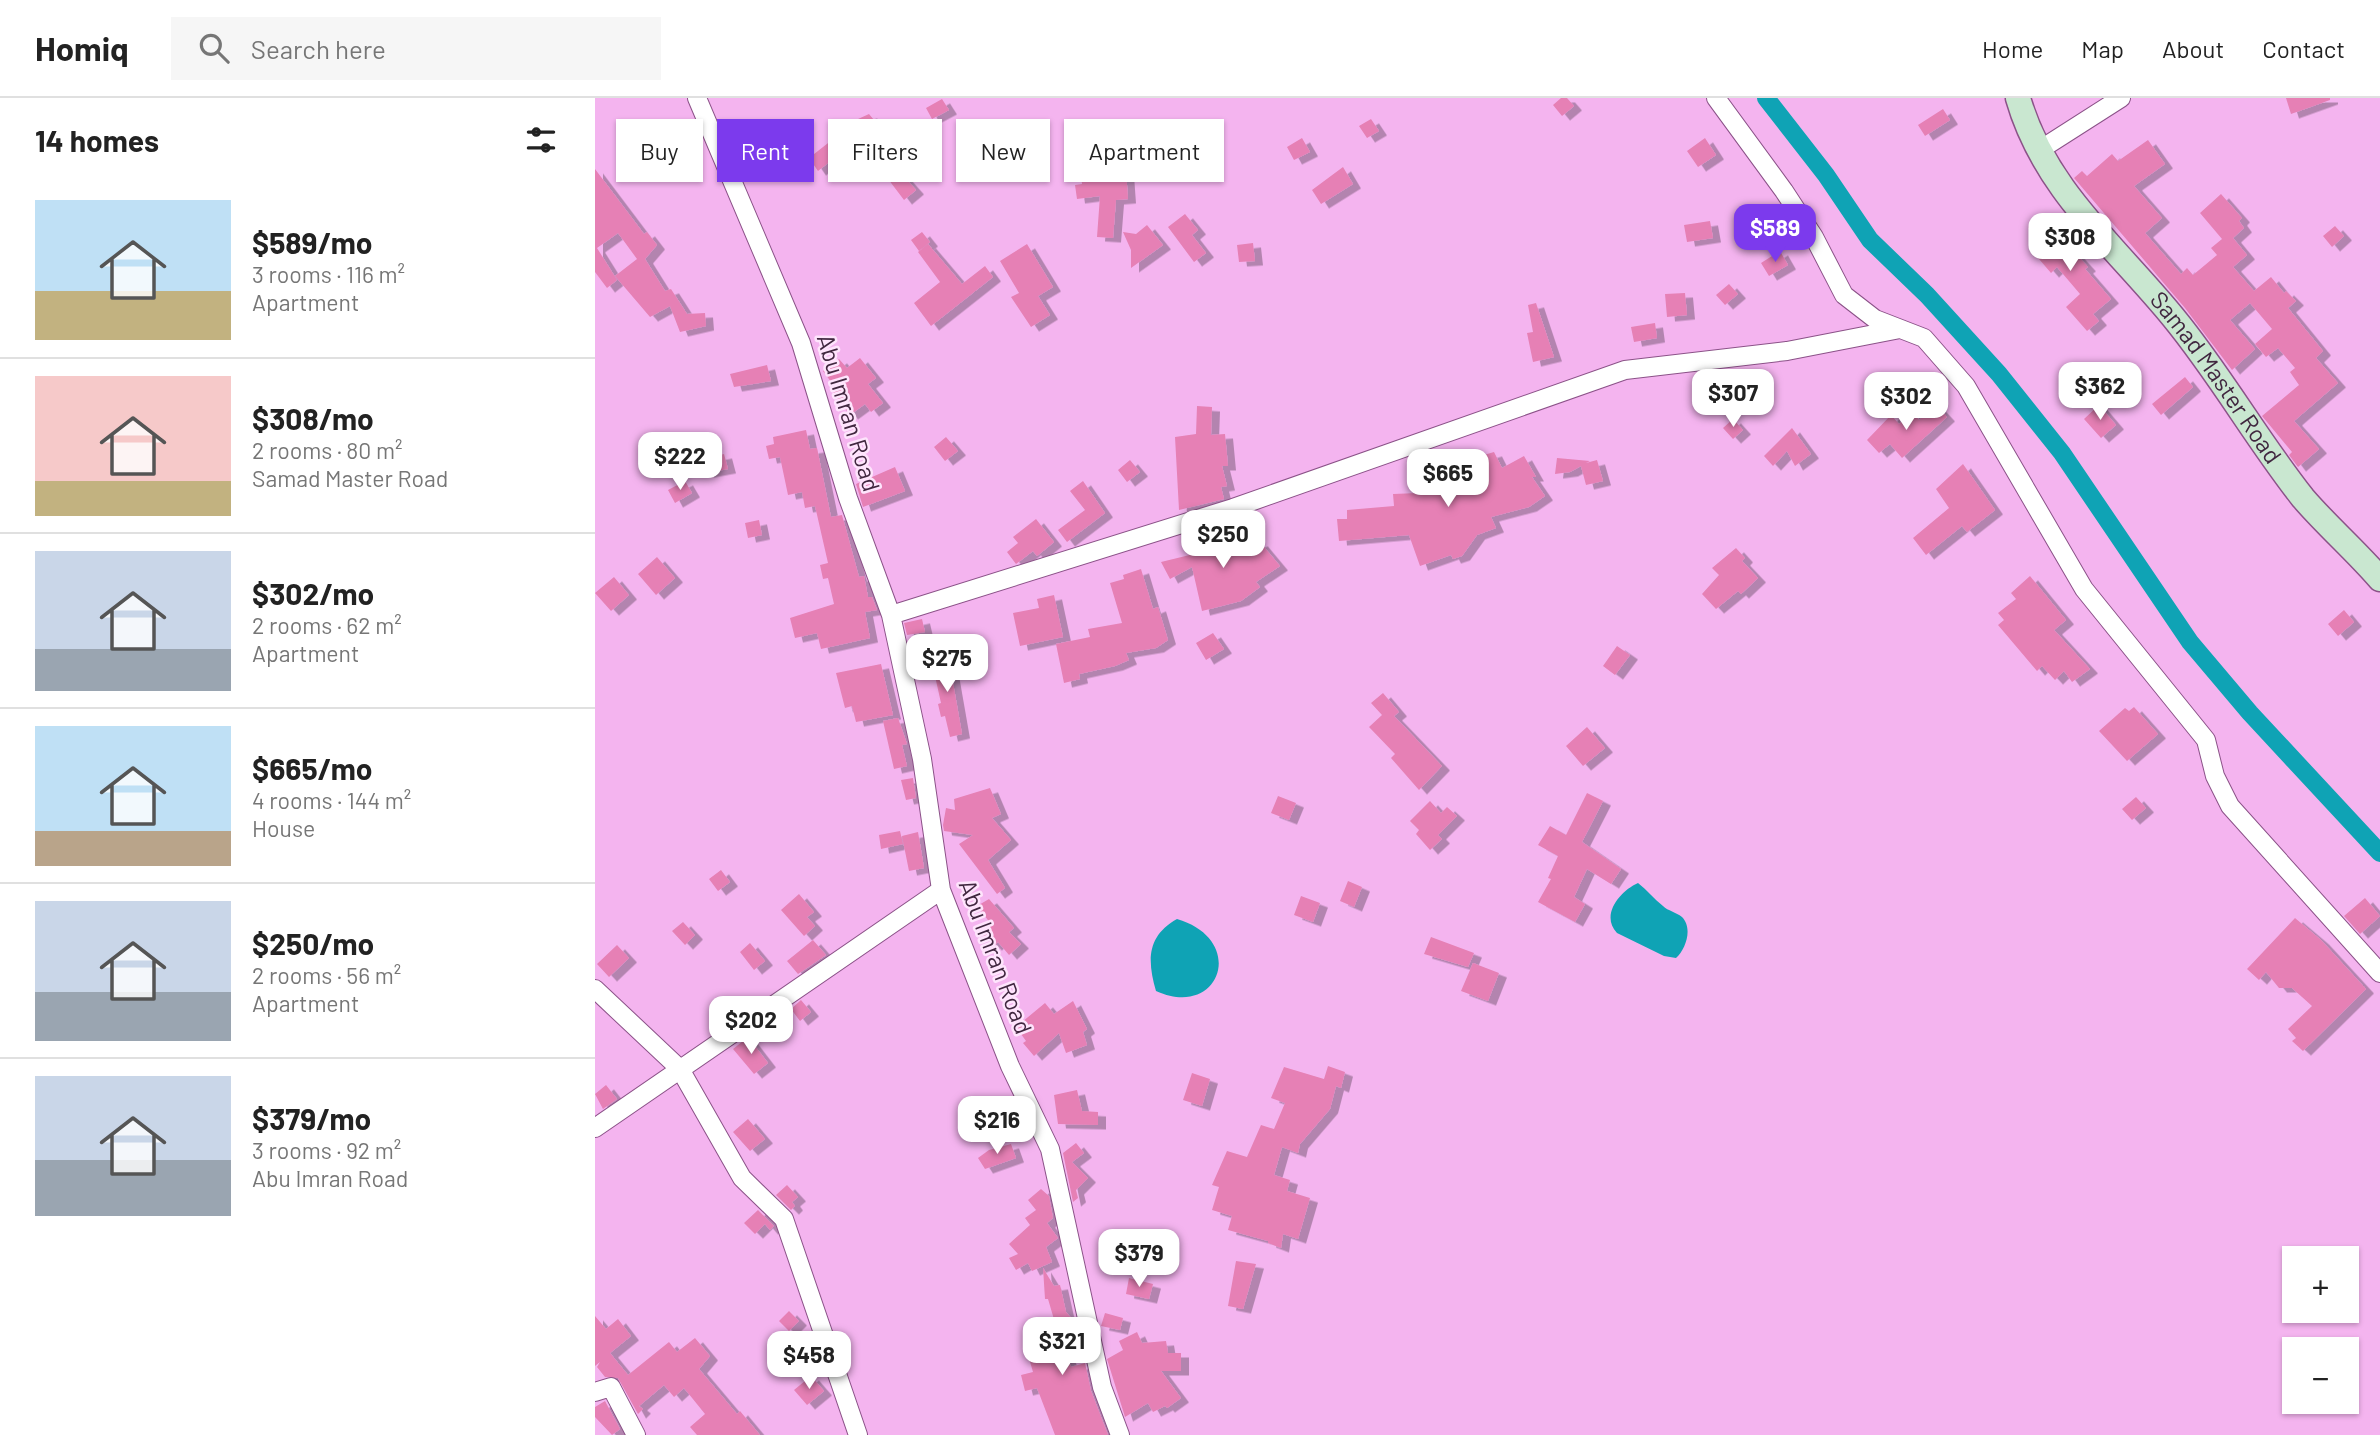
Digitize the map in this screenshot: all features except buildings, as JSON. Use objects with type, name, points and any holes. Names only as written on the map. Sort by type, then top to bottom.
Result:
[{"type":"street","name":"Abu Imran Road","points":[[697,98],[801,343],[848,498],[891,615],[922,759],[941,890],[1010,1066],[1050,1149],[1103,1387],[1120,1435]]},
{"type":"street","points":[[1716,98],[1814,237],[1844,295],[1875,320],[1924,338],[1966,386],[2084,589],[2206,740],[2215,776],[2230,806],[2380,973]]},
{"type":"street","name":"Samad Master Road","points":[[2018,98],[2038,151],[2085,219],[2173,316],[2304,499],[2380,579]]},
{"type":"street","points":[[2038,151],[2121,98]]},
{"type":"street","points":[[891,615],[1233,508],[1625,370],[1787,351],[1900,329]]},
{"type":"street","points":[[595,1128],[941,890]]},
{"type":"street","points":[[595,989],[680,1069],[742,1178],[784,1219],[858,1435]]},
{"type":"street","points":[[595,1392],[611,1387],[636,1435]]},
{"type":"shaded area","points":[[1638,883],[1665,908],[1680,915],[1685,922],[1687,938],[1676,958],[1664,956],[1617,933],[1612,926],[1611,911],[1614,904]]},
{"type":"shaded area","points":[[1177,919],[1199,929],[1213,943],[1218,959],[1217,974],[1209,986],[1196,995],[1178,997],[1156,991],[1153,980],[1151,959],[1155,941],[1167,926]]},
{"type":"waterway","points":[[1766,98],[1826,175],[1870,240],[1927,295],[1999,374],[2062,453],[2190,642],[2250,713],[2380,853]]}]
